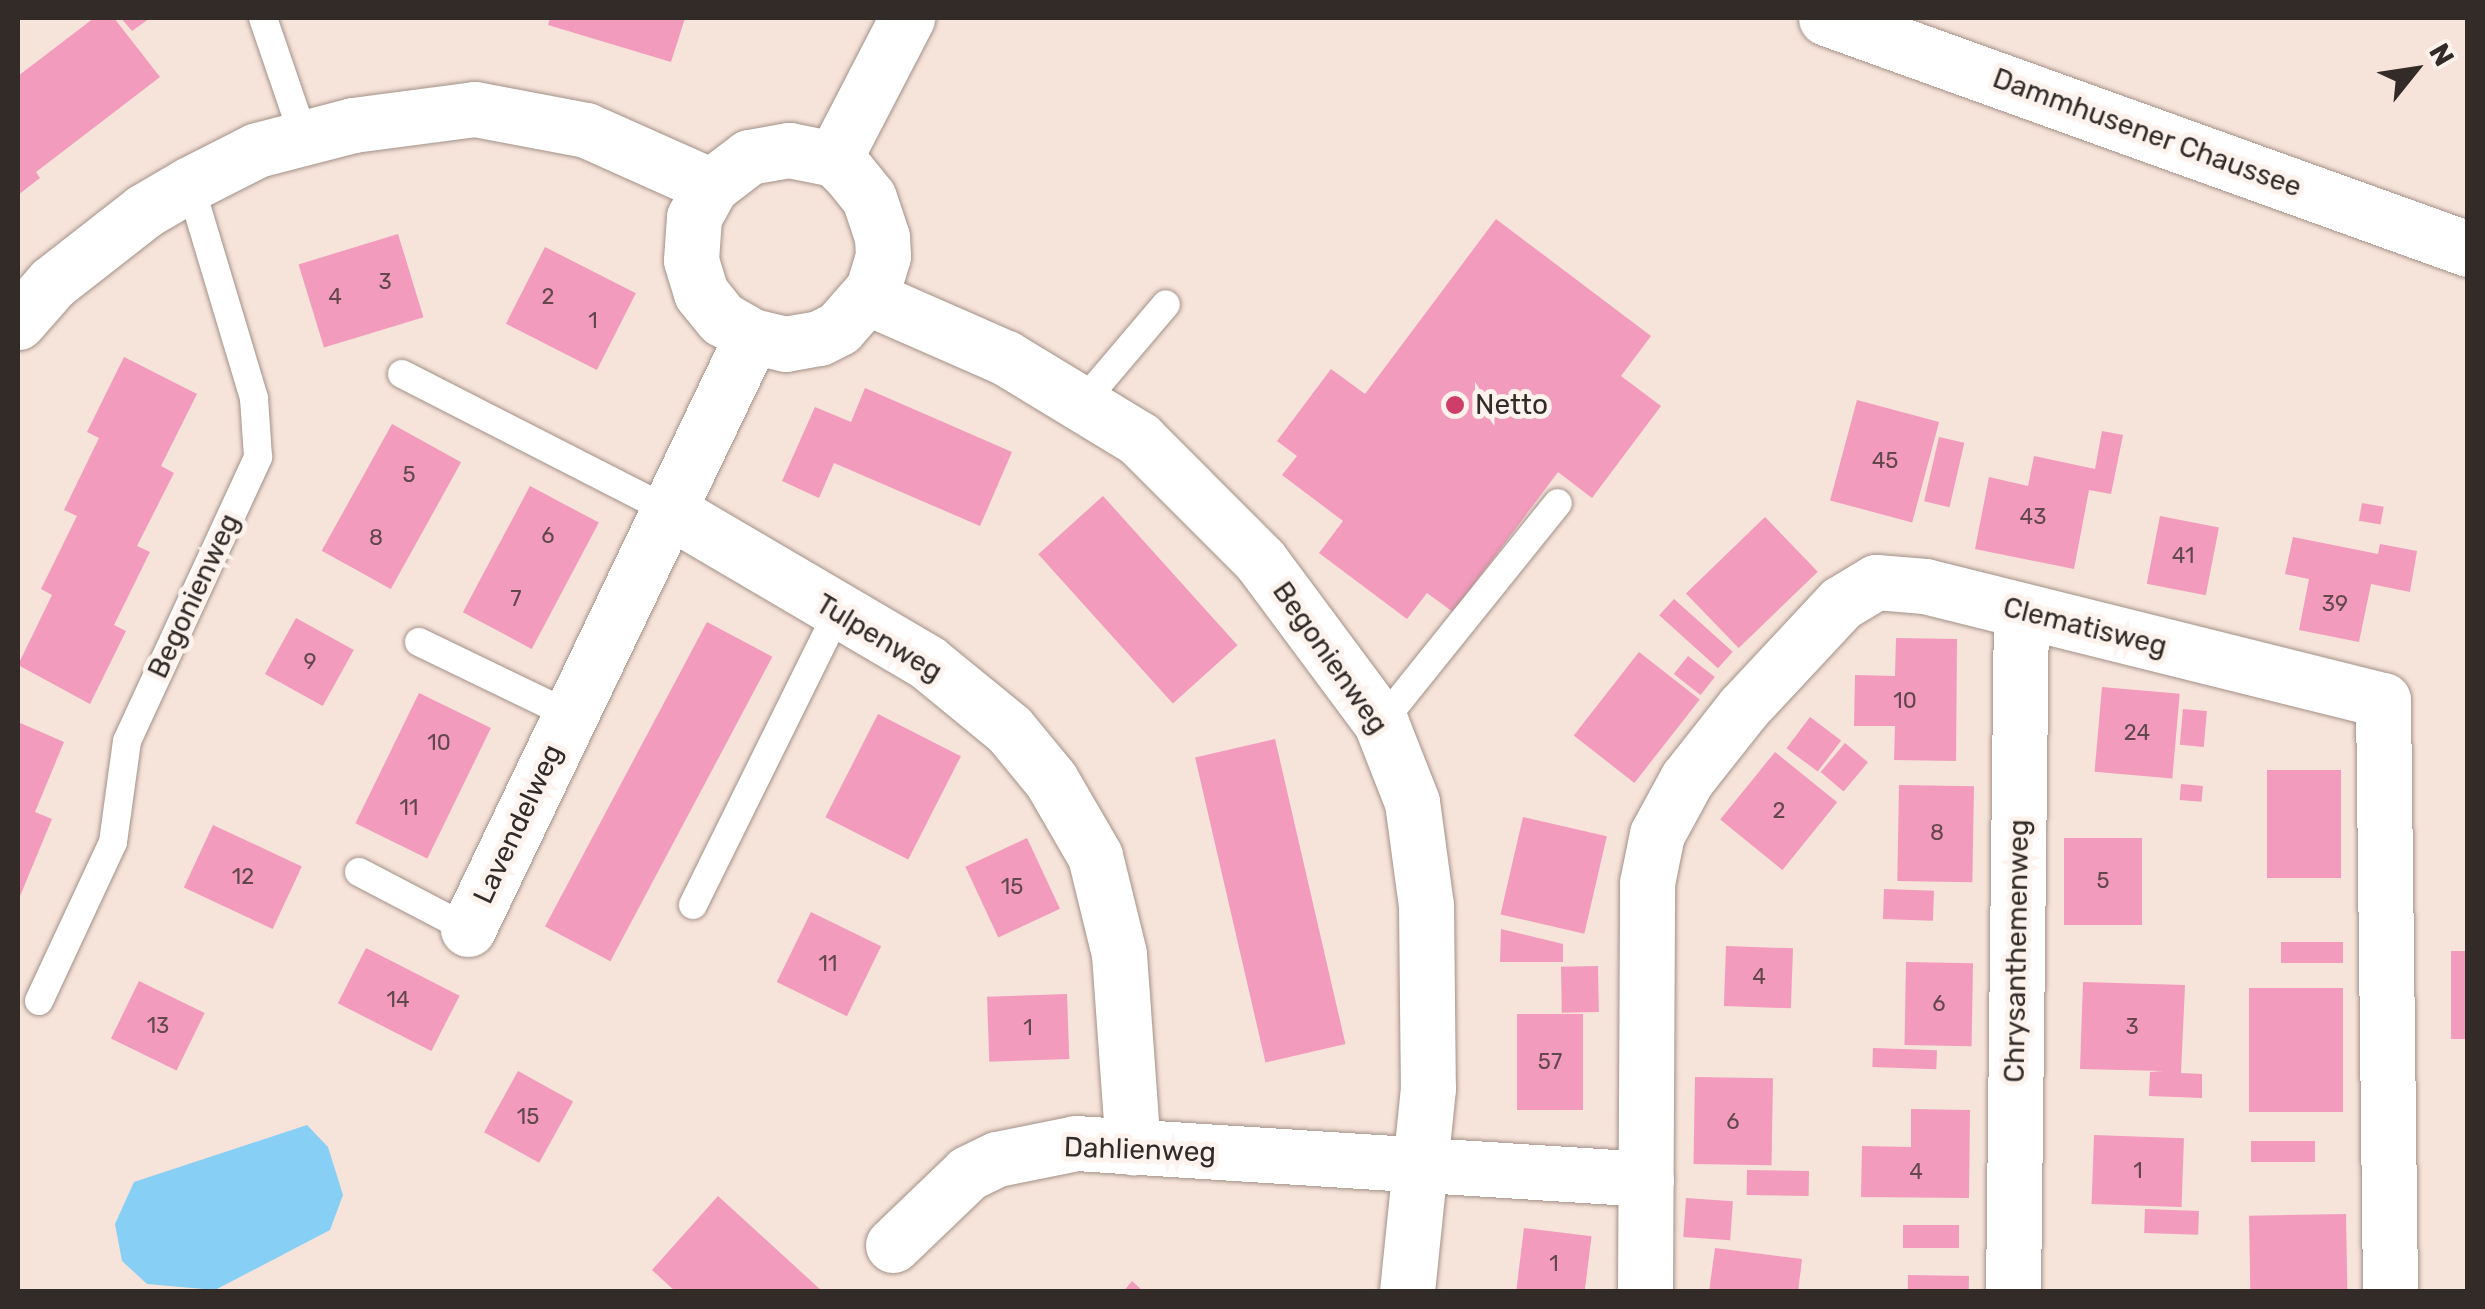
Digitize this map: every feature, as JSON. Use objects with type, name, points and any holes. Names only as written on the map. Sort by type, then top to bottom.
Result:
[{"type":"street","points":[[834,159],[906,18]]},
{"type":"street","name":"Dammhusener Chaussee","points":[[1826,18],[2468,249]]},
{"type":"street","points":[[18,322],[52,283],[144,210],[258,150],[353,125],[475,109],[586,130],[711,186]]},
{"type":"street","points":[[790,150],[834,159],[870,198],[882,237],[883,256],[867,297],[839,328],[819,338],[786,344],[752,336],[722,319],[701,293],[690,260],[694,216],[711,186],[749,158],[790,150]]},
{"type":"street","name":"Begonienweg","points":[[867,297],[1006,358],[1139,439],[1229,524],[1301,613],[1381,724],[1408,786],[1422,858],[1428,1088],[1408,1292]]},
{"type":"street","name":"Lavendelweg","points":[[468,929],[752,336]]},
{"type":"street","name":"Tulpenweg","points":[[668,510],[837,613],[927,662],[1008,729],[1052,780],[1096,856],[1119,954],[1133,1147]]},
{"type":"street","name":"Clematisweg","points":[[1644,1292],[1647,883],[1657,834],[1687,778],[1743,708],[1841,603],[1876,582],[1925,586],[2383,700],[2390,1292]]},
{"type":"street","name":"Chrysanthemenweg","points":[[2013,1292],[2021,611]]},
{"type":"street","name":"Dahlienweg","points":[[892,1245],[947,1189],[997,1160],[1076,1143],[1421,1162]]},
{"type":"street","points":[[1421,1162],[1646,1179]]},
{"type":"lane","points":[[263,18],[304,138]]},
{"type":"lane","name":"Begonienweg","points":[[39,1000],[113,842],[128,741],[258,457],[254,398],[190,184]]},
{"type":"lane","points":[[1083,402],[1166,304]]},
{"type":"lane","points":[[402,374],[668,510]]},
{"type":"lane","points":[[1381,724],[1558,503]]},
{"type":"lane","points":[[693,905],[837,613]]},
{"type":"lane","name":"Lavendelweg","points":[[418,642],[570,715]]},
{"type":"lane","name":"Lavendelweg","points":[[358,872],[468,929]]},
{"type":"water","points":[[307,1125],[328,1147],[343,1195],[330,1230],[215,1290],[147,1284],[122,1261],[115,1224],[134,1182]]},
{"type":"building","points":[[94,18],[114,18],[160,77],[36,172],[40,178],[18,195],[18,76]]},
{"type":"building","points":[[121,18],[150,18],[132,31]]},
{"type":"building","points":[[550,18],[685,18],[671,62],[548,25]]},
{"type":"building","points":[[1496,219],[1651,336],[1621,376],[1661,406],[1592,498],[1558,472],[1453,612],[1427,593],[1407,619],[1319,553],[1343,521],[1282,475],[1297,456],[1277,441],[1331,369],[1365,394]]},
{"type":"building","points":[[398,234],[423,317],[324,348],[299,264]]},
{"type":"building","points":[[545,247],[636,293],[597,370],[506,324]]},
{"type":"building","points":[[124,357],[197,394],[161,466],[174,473],[137,546],[150,552],[114,625],[126,631],[90,704],[18,665],[52,595],[41,589],[77,516],[64,510],[99,438],[87,432]]},
{"type":"building","points":[[865,388],[1012,452],[980,526],[834,463],[819,498],[782,481],[815,407],[851,422]]},
{"type":"building","points":[[1857,400],[1939,422],[1912,522],[1830,500]]},
{"type":"building","points":[[392,424],[461,462],[391,589],[322,551]]},
{"type":"building","points":[[2102,431],[2123,435],[2111,494],[2089,490],[2074,569],[1975,549],[1989,477],[2028,486],[2034,456],[2095,469]]},
{"type":"building","points":[[1939,437],[1964,443],[1949,507],[1924,501]]},
{"type":"building","points":[[530,486],[599,523],[532,649],[463,612]]},
{"type":"building","points":[[1103,496],[1237,645],[1173,704],[1038,554]]},
{"type":"building","points":[[2362,503],[2384,507],[2381,525],[2359,521]]},
{"type":"building","points":[[2160,516],[2219,527],[2206,595],[2147,584]]},
{"type":"building","points":[[1765,517],[1818,572],[1739,648],[1686,593]]},
{"type":"building","points":[[2293,537],[2378,554],[2380,544],[2417,551],[2410,592],[2371,584],[2359,642],[2299,630],[2309,579],[2285,574]]},
{"type":"building","points":[[1674,599],[1733,652],[1718,668],[1659,615]]},
{"type":"building","points":[[296,618],[354,650],[323,706],[265,674]]},
{"type":"building","points":[[707,622],[772,657],[610,961],[545,927]]},
{"type":"building","points":[[1896,638],[1957,639],[1956,761],[1894,760],[1895,726],[1854,726],[1855,675],[1895,676]]},
{"type":"building","points":[[1639,652],[1700,699],[1634,783],[1574,736]]},
{"type":"building","points":[[1688,656],[1715,677],[1701,695],[1674,674]]},
{"type":"building","points":[[2102,687],[2180,694],[2172,778],[2095,772]]},
{"type":"building","points":[[419,693],[491,728],[427,858],[355,823]]},
{"type":"building","points":[[2183,709],[2207,711],[2204,747],[2180,745]]},
{"type":"building","points":[[878,714],[961,756],[908,860],[825,817]]},
{"type":"building","points":[[1810,717],[1841,740],[1818,772],[1787,748]]},
{"type":"building","points":[[18,722],[64,742],[35,812],[52,819],[18,901]]},
{"type":"building","points":[[1275,739],[1345,1044],[1266,1062],[1195,757]]},
{"type":"building","points":[[1845,743],[1868,762],[1844,791],[1821,772]]},
{"type":"building","points":[[1775,752],[1837,802],[1782,870],[1720,820]]},
{"type":"building","points":[[2267,770],[2341,770],[2341,878],[2267,878]]},
{"type":"building","points":[[2181,784],[2203,786],[2202,802],[2180,800]]},
{"type":"building","points":[[1899,785],[1974,786],[1972,882],[1897,881]]},
{"type":"building","points":[[1523,817],[1607,836],[1584,934],[1501,914]]},
{"type":"building","points":[[213,825],[302,866],[273,929],[184,888]]},
{"type":"building","points":[[1027,838],[1060,909],[998,937],[965,867]]},
{"type":"building","points":[[2064,838],[2142,838],[2142,925],[2064,925]]},
{"type":"building","points":[[1884,889],[1934,891],[1933,921],[1883,919]]},
{"type":"building","points":[[811,912],[881,946],[847,1016],[777,982]]},
{"type":"building","points":[[1501,929],[1563,944],[1563,962],[1500,962]]},
{"type":"building","points":[[2281,942],[2343,942],[2343,963],[2281,963]]},
{"type":"building","points":[[1726,946],[1793,948],[1791,1008],[1724,1006]]},
{"type":"building","points":[[366,948],[460,996],[431,1051],[338,1003]]},
{"type":"building","points":[[2451,951],[2468,951],[2468,1039],[2451,1039]]},
{"type":"building","points":[[1906,962],[1973,963],[1972,1046],[1905,1045]]},
{"type":"building","points":[[1598,966],[1599,1012],[1562,1013],[1561,967]]},
{"type":"building","points":[[139,981],[205,1013],[177,1071],[111,1039]]},
{"type":"building","points":[[2083,982],[2185,985],[2181,1073],[2202,1074],[2202,1098],[2149,1096],[2150,1072],[2164,1071],[2080,1069]]},
{"type":"building","points":[[2249,988],[2343,988],[2343,1112],[2249,1112]]},
{"type":"building","points":[[1067,994],[1069,1059],[989,1062],[987,997]]},
{"type":"building","points":[[1517,1014],[1583,1014],[1583,1110],[1517,1110]]},
{"type":"building","points":[[1873,1048],[1937,1050],[1936,1069],[1872,1067]]},
{"type":"building","points":[[518,1071],[573,1102],[539,1163],[484,1132]]},
{"type":"building","points":[[1695,1077],[1773,1078],[1771,1165],[1693,1164]]},
{"type":"building","points":[[1911,1109],[1970,1110],[1969,1198],[1861,1197],[1862,1146],[1911,1147]]},
{"type":"building","points":[[2094,1135],[2184,1138],[2182,1207],[2092,1204]]},
{"type":"building","points":[[2251,1141],[2315,1141],[2315,1162],[2251,1162]]},
{"type":"building","points":[[1747,1170],[1809,1171],[1809,1196],[1747,1195]]},
{"type":"building","points":[[718,1196],[823,1292],[676,1292],[652,1270]]},
{"type":"building","points":[[1686,1198],[1733,1201],[1730,1240],[1683,1237]]},
{"type":"building","points":[[2145,1209],[2199,1211],[2198,1235],[2144,1233]]},
{"type":"building","points":[[2346,1214],[2347,1292],[2250,1292],[2249,1216]]},
{"type":"building","points":[[1903,1225],[1959,1225],[1959,1248],[1903,1248]]},
{"type":"building","points":[[1524,1228],[1591,1236],[1585,1292],[1516,1292]]},
{"type":"building","points":[[1715,1248],[1802,1259],[1798,1292],[1709,1292]]},
{"type":"building","points":[[1908,1275],[1969,1276],[1969,1292],[1908,1292]]},
{"type":"building","points":[[1132,1281],[1144,1292],[1123,1292]]},
{"type":"place","name":"Netto","points":[[1455,405]]}]
